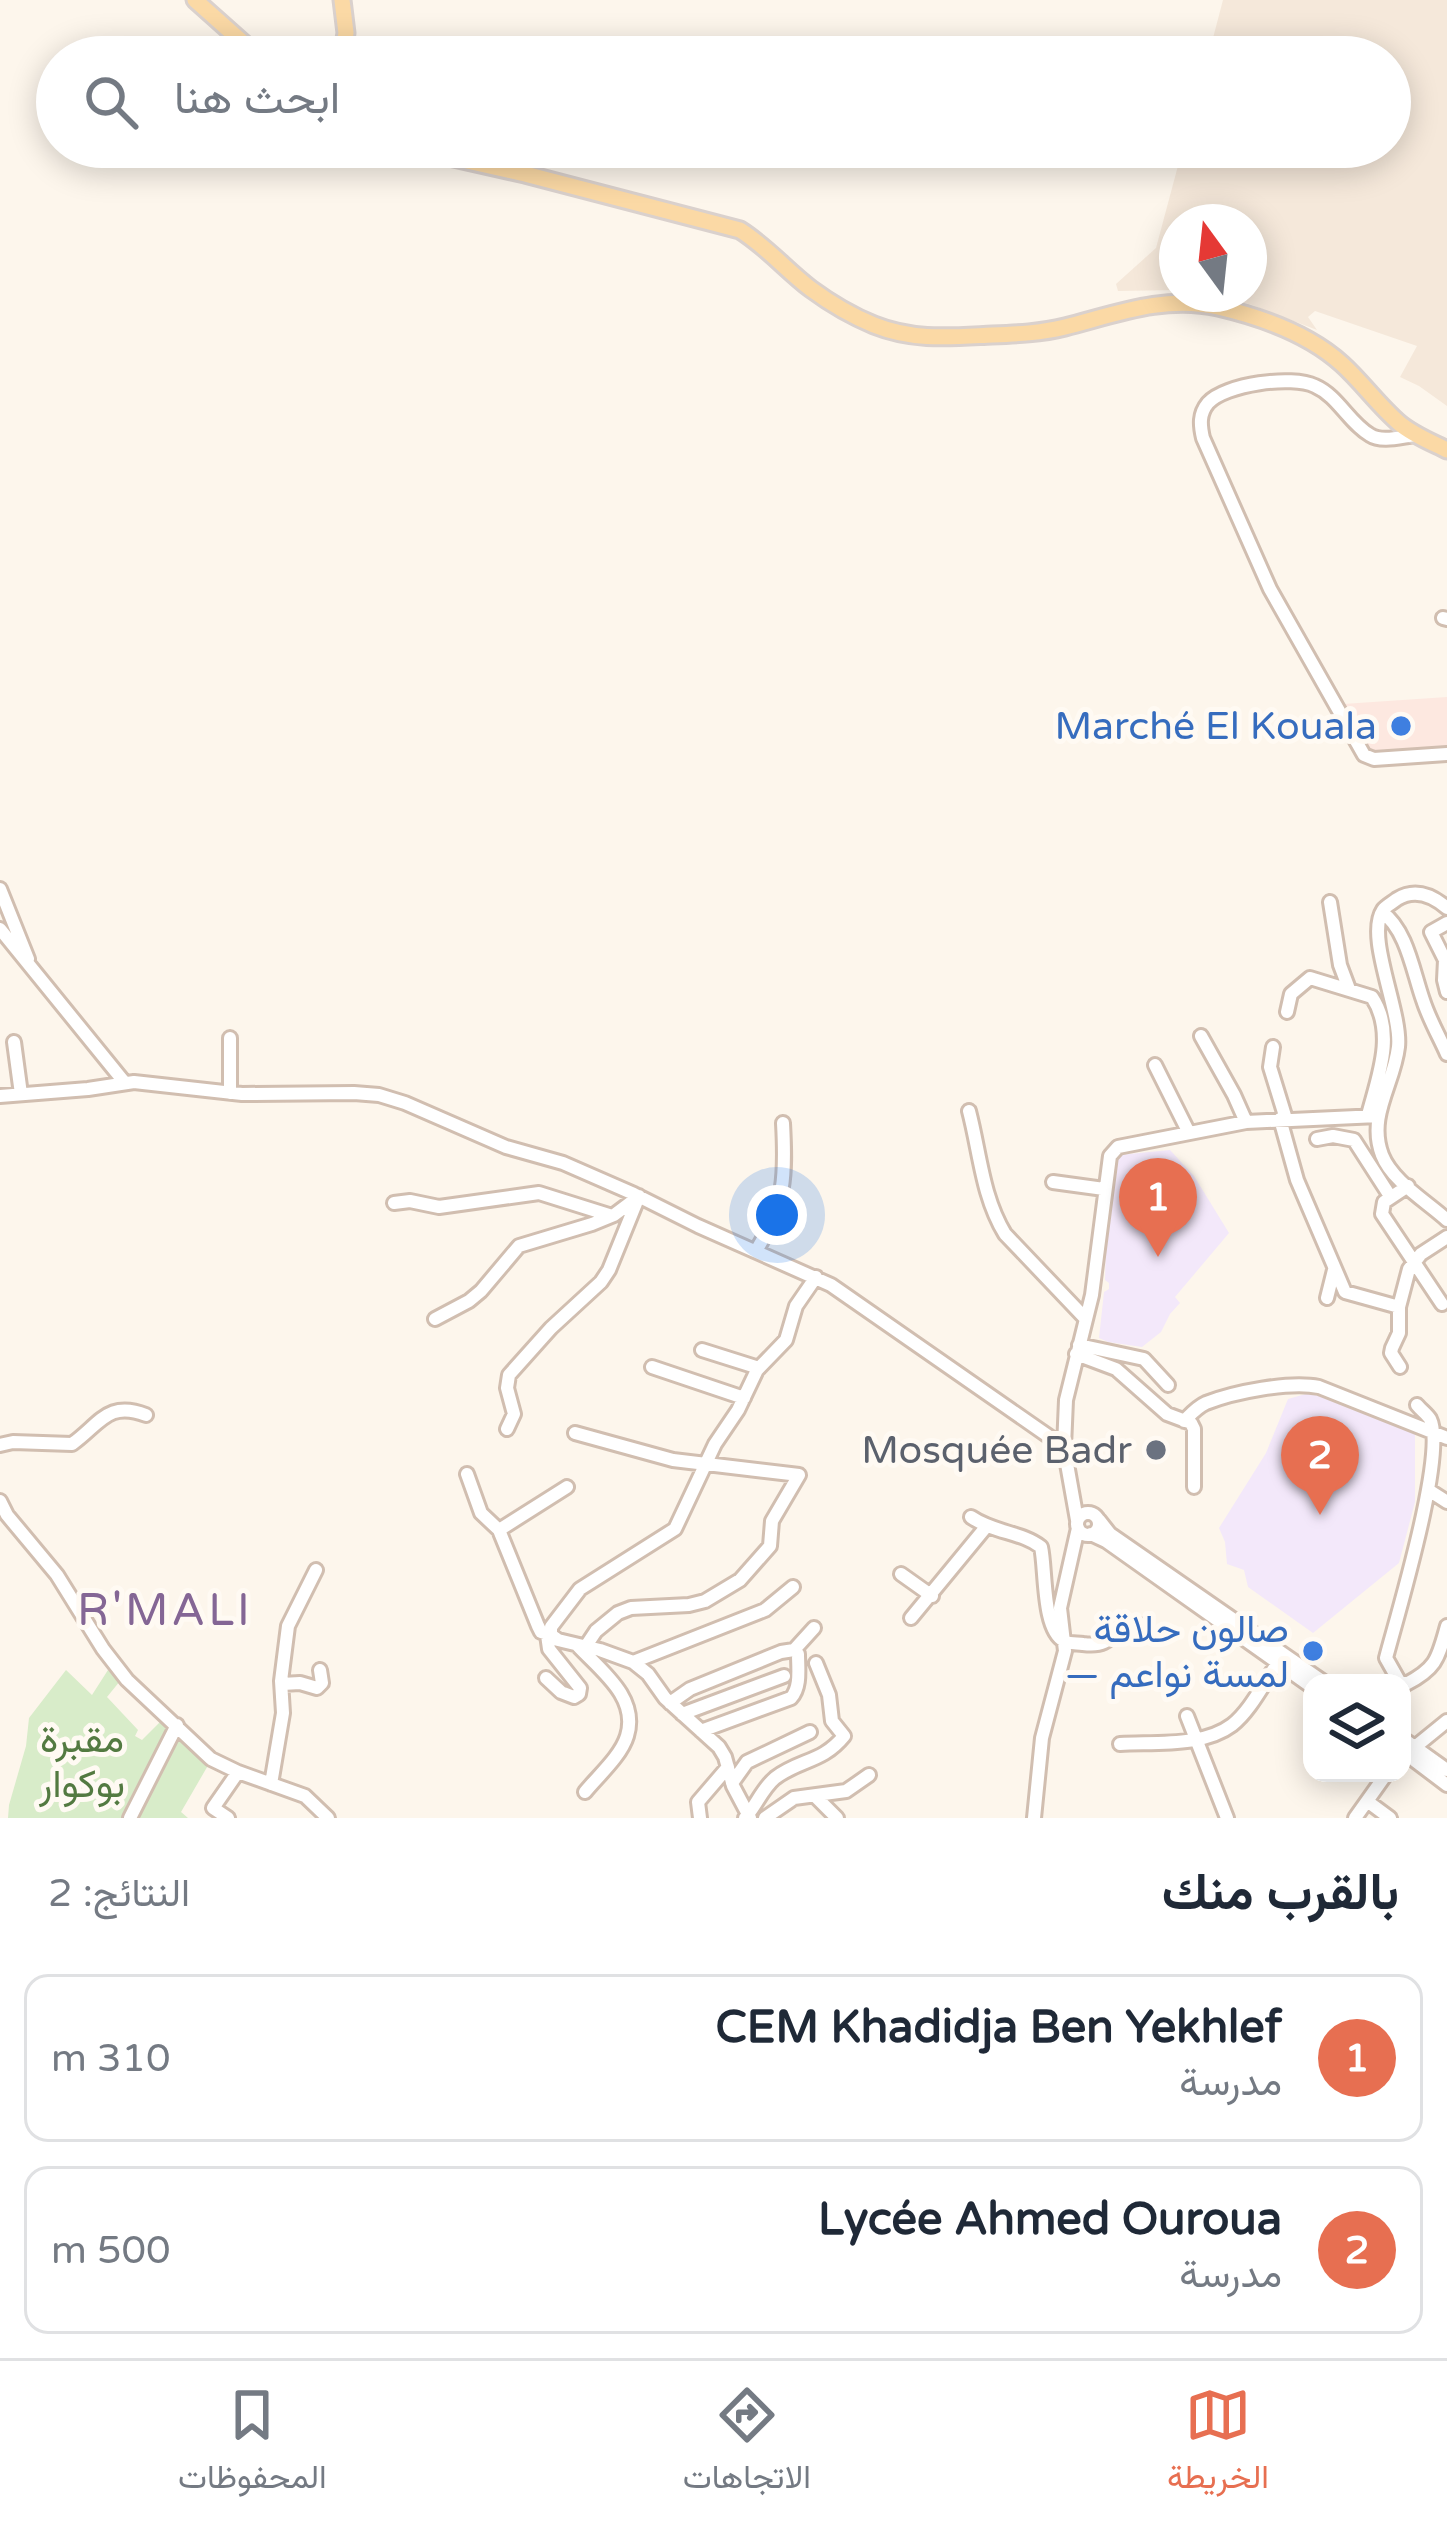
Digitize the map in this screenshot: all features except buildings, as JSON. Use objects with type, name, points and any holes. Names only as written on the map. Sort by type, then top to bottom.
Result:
[{"type":"main road","points":[[195,0],[236,36]]},
{"type":"main road","points":[[342,0],[346,36]]},
{"type":"main road","points":[[499,168],[740,230],[760,242],[809,288],[874,324],[907,334],[947,339],[1043,332],[1134,307],[1177,303],[1218,307],[1257,318],[1321,347],[1400,424],[1447,450]]},
{"type":"street","points":[[1416,435],[1371,436],[1328,394],[1296,380],[1256,385],[1211,399],[1200,422],[1270,589],[1364,755],[1374,759],[1447,754]]},
{"type":"street","points":[[0,889],[33,972]]},
{"type":"street","points":[[1373,1115],[1398,1049],[1395,1007],[1379,940],[1382,912],[1405,894],[1425,894],[1447,908]]},
{"type":"street","points":[[1330,902],[1348,988]]},
{"type":"street","points":[[1382,912],[1391,918],[1405,944],[1424,1005],[1447,1054]]},
{"type":"street","points":[[1447,923],[1431,932],[1445,960],[1447,992]]},
{"type":"street","points":[[0,929],[125,1083]]},
{"type":"street","points":[[1287,1012],[1291,994],[1310,978],[1372,998],[1383,1021],[1383,1056],[1373,1115],[1381,1154],[1447,1220]]},
{"type":"street","points":[[1201,1036],[1246,1122]]},
{"type":"street","points":[[230,1038],[230,1094]]},
{"type":"street","points":[[14,1042],[21,1094]]},
{"type":"street","points":[[1273,1047],[1270,1067],[1297,1180],[1334,1269],[1348,1294],[1399,1307]]},
{"type":"street","points":[[1155,1065],[1189,1133]]},
{"type":"street","points":[[1,1101],[21,1094],[125,1083],[230,1094],[379,1095],[405,1103],[506,1147],[562,1163],[816,1277],[1064,1447]]},
{"type":"street","points":[[969,1111],[984,1185],[997,1220],[1085,1318]]},
{"type":"street","points":[[1303,1681],[1087,1525],[1064,1447],[1066,1400],[1092,1295],[1110,1156],[1118,1147],[1246,1122],[1373,1115]]},
{"type":"street","points":[[756,1251],[776,1214],[783,1186],[783,1123]]},
{"type":"street","points":[[1317,1139],[1354,1140],[1390,1196]]},
{"type":"street","points":[[1053,1182],[1104,1189]]},
{"type":"street","points":[[1408,1186],[1384,1202],[1382,1214],[1442,1304]]},
{"type":"street","points":[[394,1203],[439,1207],[539,1193],[614,1215]]},
{"type":"street","points":[[435,1319],[481,1291],[519,1246],[614,1215],[639,1196]]},
{"type":"street","points":[[507,1429],[514,1414],[507,1388],[509,1375],[601,1282],[639,1196]]},
{"type":"street","points":[[1400,1367],[1391,1353],[1400,1333],[1399,1307],[1413,1261],[1447,1237]]},
{"type":"street","points":[[1328,1298],[1334,1269]]},
{"type":"street","points":[[546,1678],[561,1692],[579,1694],[580,1688],[549,1649],[551,1627],[580,1589],[675,1529],[705,1463],[759,1368],[786,1340],[796,1306],[816,1277]]},
{"type":"street","points":[[1077,1349],[1144,1359],[1168,1385]]},
{"type":"street","points":[[1077,1349],[1115,1369],[1167,1414],[1191,1423],[1194,1487]]},
{"type":"street","points":[[702,1350],[759,1368]]},
{"type":"street","points":[[652,1367],[744,1398]]},
{"type":"street","points":[[1184,1421],[1205,1403],[1304,1384],[1440,1436]]},
{"type":"street","points":[[1417,1406],[1440,1436],[1386,1658],[1399,1681],[1406,1684],[1425,1674],[1438,1660],[1447,1626]]},
{"type":"street","points":[[0,1445],[72,1444],[110,1412],[131,1409],[146,1415]]},
{"type":"street","points":[[575,1433],[673,1460],[799,1475],[772,1521],[770,1546],[740,1580],[722,1593],[689,1605],[618,1612],[581,1645]]},
{"type":"street","points":[[467,1474],[481,1513],[499,1530],[538,1626],[558,1640],[633,1662],[648,1674],[670,1703],[719,1747],[748,1817]]},
{"type":"street","points":[[499,1530],[567,1486]]},
{"type":"street","points":[[1430,1491],[1447,1502]]},
{"type":"street","points":[[0,1502],[57,1575],[128,1680],[211,1759],[304,1796],[328,1818]]},
{"type":"street","points":[[971,1517],[1041,1547],[1047,1603],[1056,1634],[1064,1641],[1098,1646],[1124,1624],[1146,1626]]},
{"type":"street","points":[[1034,1818],[1042,1738],[1065,1652],[1060,1608],[1071,1557],[1087,1525]]},
{"type":"street","points":[[1087,1525],[1110,1534],[1311,1674]]},
{"type":"street","points":[[911,1618],[986,1527]]},
{"type":"street","points":[[271,1784],[283,1713],[288,1627],[316,1570]]},
{"type":"street","points":[[902,1574],[932,1596]]},
{"type":"street","points":[[633,1662],[765,1610],[794,1587]]},
{"type":"street","points":[[670,1703],[690,1689],[794,1650],[814,1628]]},
{"type":"street","points":[[581,1645],[625,1698],[628,1716],[627,1736],[585,1792]]},
{"type":"street","points":[[700,1731],[791,1698],[798,1682],[799,1654],[794,1650]]},
{"type":"street","points":[[748,1817],[771,1781],[825,1755],[844,1736],[832,1720],[829,1695],[816,1663]]},
{"type":"street","points":[[1120,1744],[1197,1740],[1233,1724],[1278,1663]]},
{"type":"street","points":[[282,1684],[317,1688],[322,1683],[320,1670]]},
{"type":"street","points":[[682,1714],[784,1676]]},
{"type":"street","points":[[1187,1716],[1227,1818]]},
{"type":"street","points":[[1411,1743],[1447,1722]]},
{"type":"street","points":[[130,1818],[177,1725]]},
{"type":"street","points":[[732,1784],[748,1762],[810,1732]]},
{"type":"street","points":[[1411,1750],[1447,1770]]},
{"type":"street","points":[[1411,1752],[1447,1785]]},
{"type":"street","points":[[700,1818],[698,1802],[728,1767]]},
{"type":"street","points":[[228,1818],[213,1808],[238,1772]]},
{"type":"street","points":[[765,1818],[794,1798],[846,1791],[869,1775]]},
{"type":"street","points":[[1355,1818],[1381,1782]]},
{"type":"street","points":[[815,1796],[837,1818]]},
{"type":"street","points":[[1367,1801],[1390,1818]]},
{"type":"shaded area","points":[[1223,0],[1447,0],[1447,406],[1400,377],[1417,346],[1315,311],[1308,317],[1317,330],[1267,311],[1267,204],[1168,204],[1177,168],[1411,168],[1411,36],[1214,36]]},
{"type":"shaded area","points":[[1159,237],[1159,290],[1118,291],[1116,284],[1156,248]]},
{"type":"shaded area","name":"Marché El Kouala","points":[[1447,697],[1447,748],[1369,754],[1343,704]]},
{"type":"shaded area","points":[[1170,1150],[1194,1176],[1229,1233],[1175,1297],[1180,1303],[1161,1332],[1142,1347],[1108,1342],[1099,1338],[1104,1292],[1109,1289],[1105,1280],[1107,1211],[1119,1155]]},
{"type":"shaded area","points":[[1309,1393],[1415,1433],[1415,1502],[1399,1563],[1313,1633],[1248,1587],[1244,1570],[1227,1564],[1219,1528],[1266,1453],[1288,1399]]},
{"type":"green space","name":"مقبرة بوكوار","points":[[66,1670],[92,1695],[108,1670],[120,1681],[107,1697],[138,1730],[135,1736],[142,1740],[162,1720],[210,1762],[181,1812],[188,1818],[8,1818],[29,1718]]},
{"type":"place","name":"Marché El Kouala","points":[[1401,726]]},
{"type":"place","name":"CEM Khadidja Ben Yekhlef","points":[[1158,1257]]},
{"type":"place","name":"Mosquée Badr","points":[[1156,1450]]},
{"type":"place","name":"Lycée Ahmed Ouroua","points":[[1320,1515]]},
{"type":"place","name":"صالون حلاقة — لمسة نواعم","points":[[1313,1651]]},
{"type":"district","name":"R'MALI","points":[[165,1611]]}]
